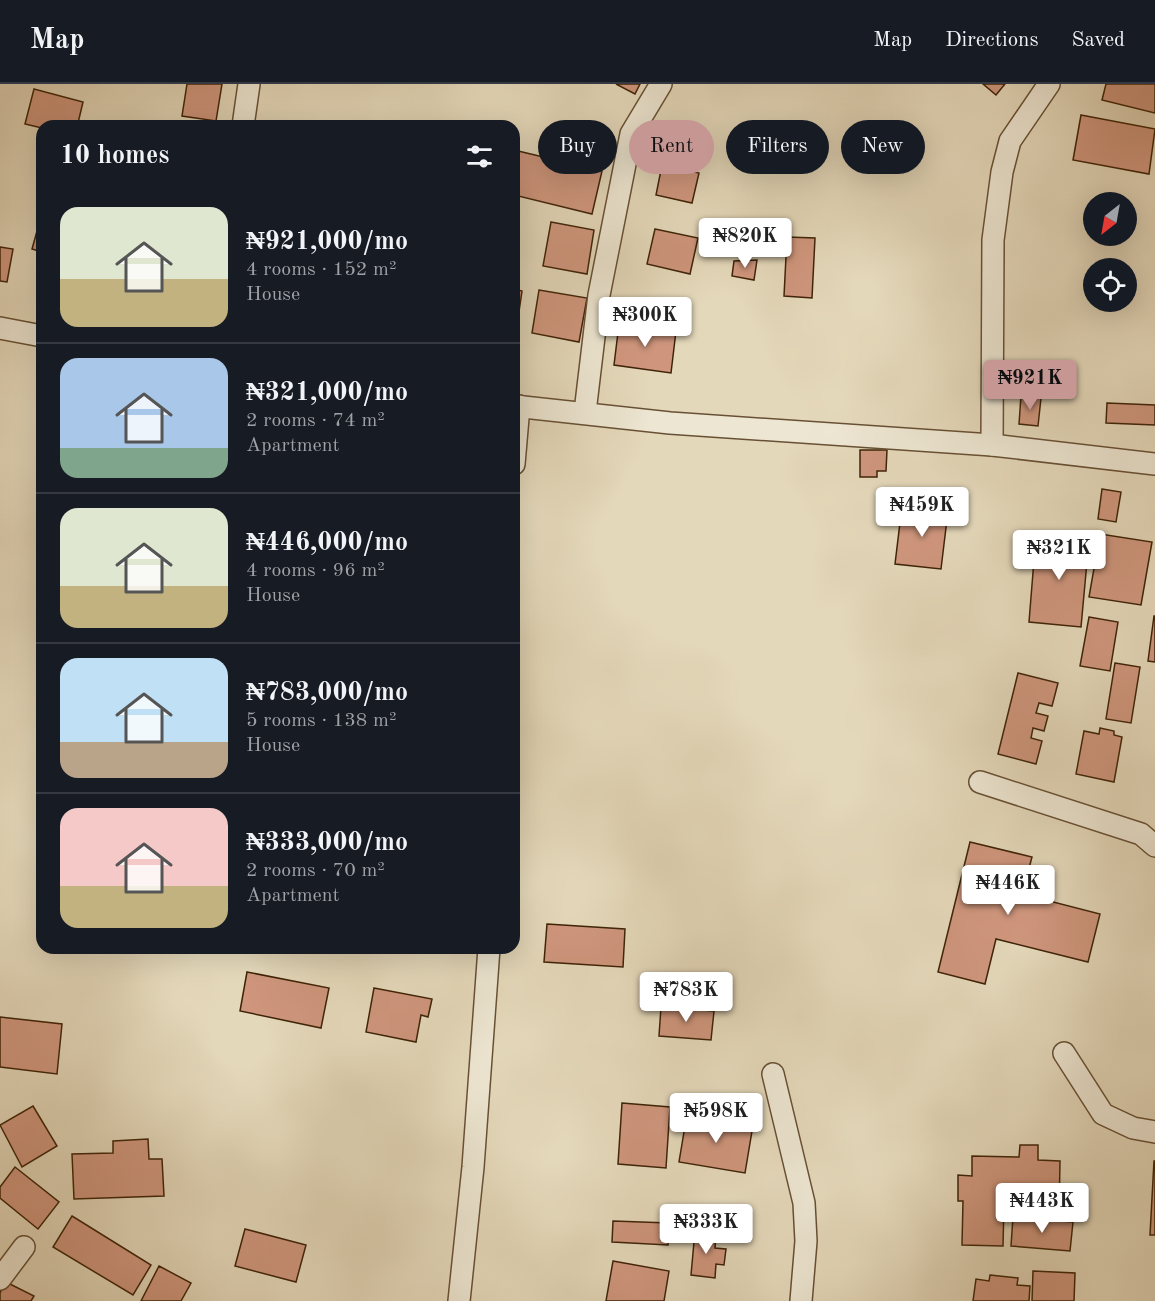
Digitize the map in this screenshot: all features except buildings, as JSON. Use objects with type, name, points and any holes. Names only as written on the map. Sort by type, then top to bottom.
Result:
[{"type":"street","points":[[244,120],[249,84]]},
{"type":"street","points":[[585,412],[599,295],[631,134],[661,84]]},
{"type":"street","points":[[992,445],[993,240],[1002,172],[1010,141],[1049,84]]},
{"type":"street","points":[[0,328],[36,335]]},
{"type":"street","points":[[520,406],[670,423],[992,445],[1155,464]]},
{"type":"street","points":[[980,782],[1141,834],[1155,846]]},
{"type":"street","points":[[459,1301],[473,1167],[489,954]]},
{"type":"street","points":[[1064,1053],[1103,1114],[1133,1128],[1155,1132]]},
{"type":"street","points":[[773,1074],[804,1203],[806,1241],[801,1301]]},
{"type":"street","points":[[0,1279],[24,1247]]}]
